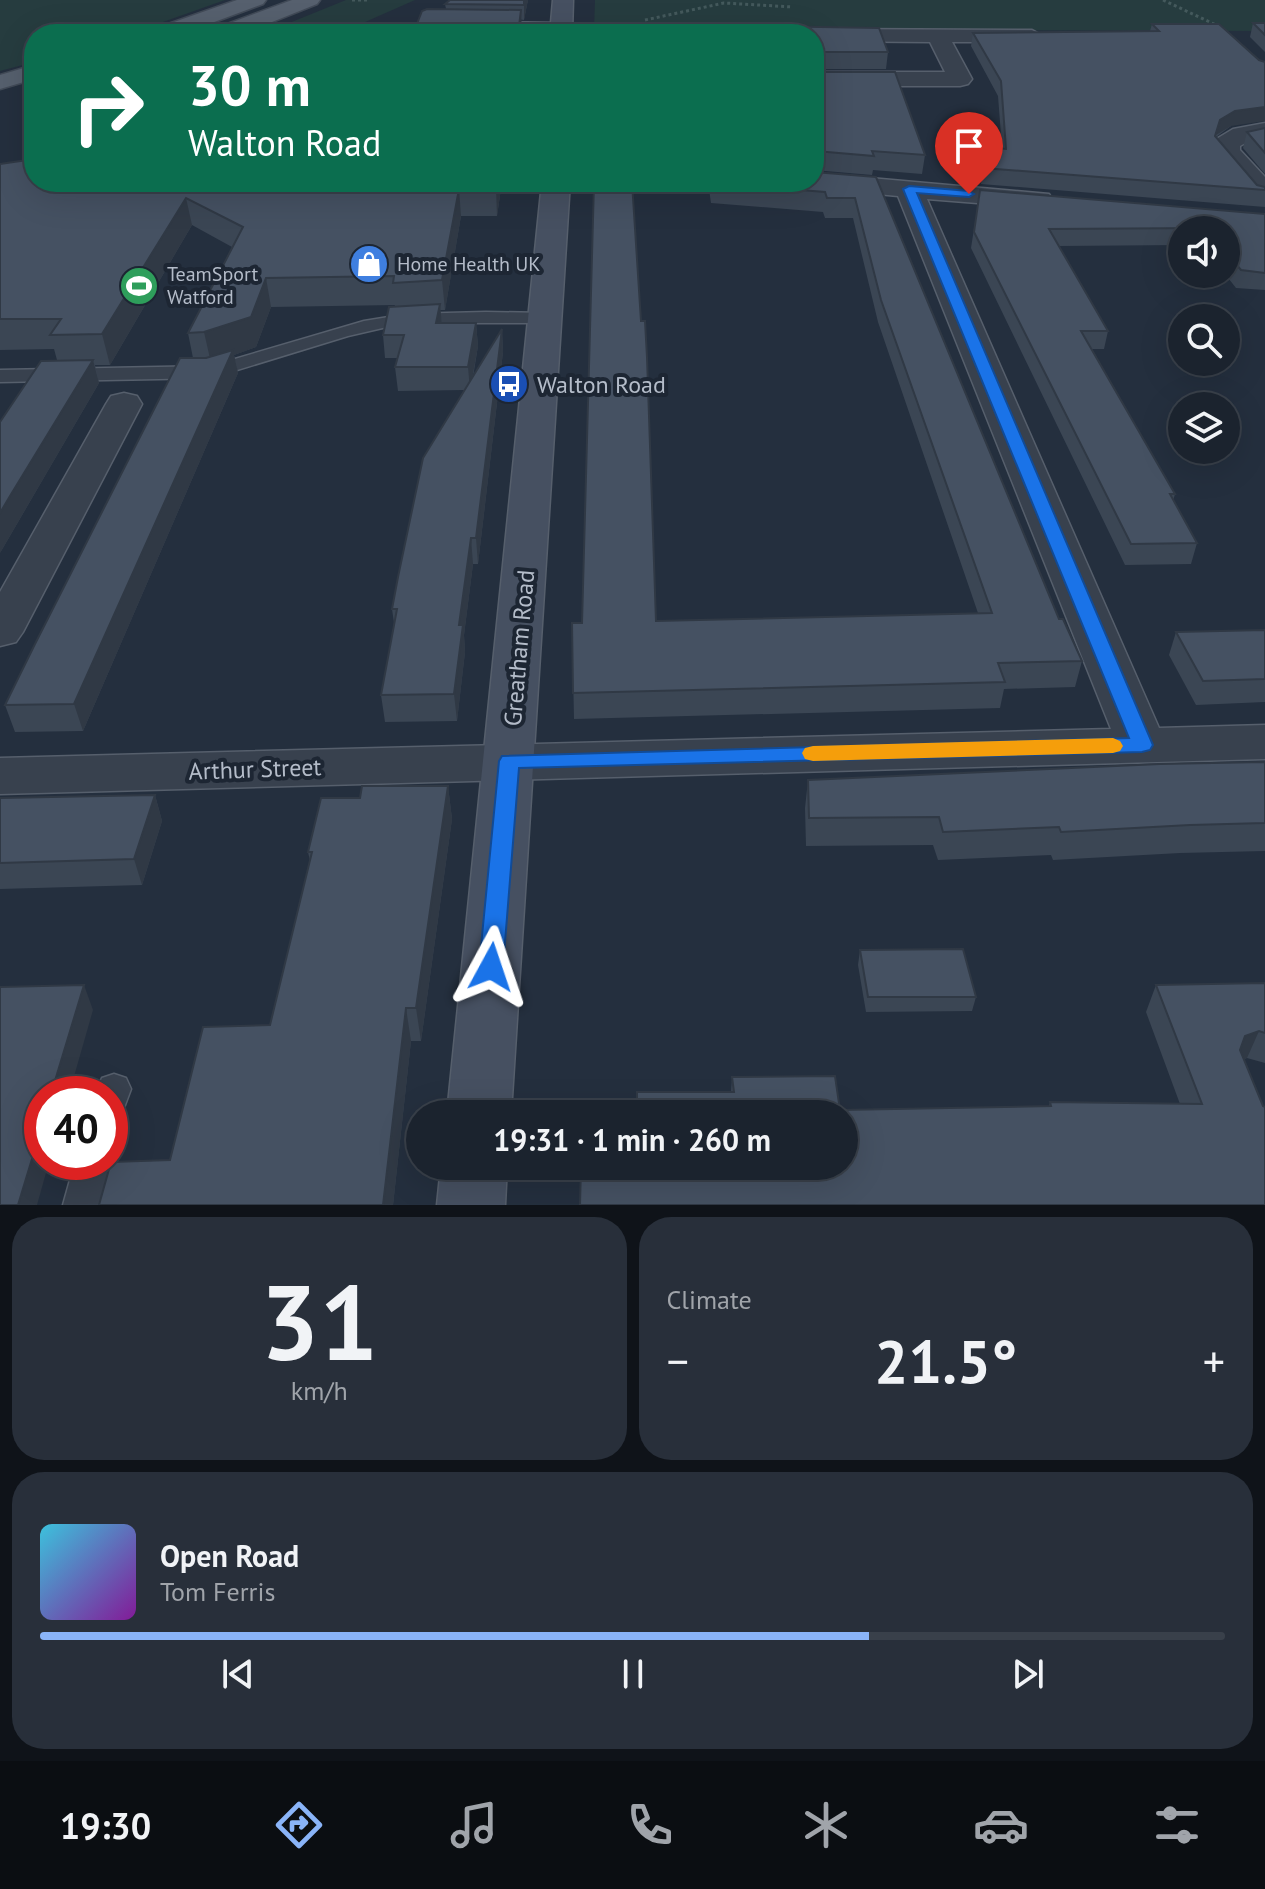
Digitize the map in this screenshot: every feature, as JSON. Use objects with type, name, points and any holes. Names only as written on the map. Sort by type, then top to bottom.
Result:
[{"type":"main road","points":[[190,24],[256,0]]},
{"type":"main road","points":[[247,24],[310,0]]},
{"type":"main road","points":[[0,82],[24,75]]},
{"type":"main road","points":[[0,102],[24,96]]},
{"type":"street","points":[[561,24],[563,0]]},
{"type":"street","points":[[824,35],[1047,36]]},
{"type":"street","points":[[824,79],[960,79],[938,36]]},
{"type":"street","points":[[1265,131],[1242,134],[1227,143],[1227,152],[1265,193]]},
{"type":"street","points":[[824,182],[1064,202]]},
{"type":"street","points":[[909,189],[1142,745]]},
{"type":"street","name":"Greatham Road","points":[[480,1100],[555,192]]},
{"type":"street","points":[[0,632],[124,404]]},
{"type":"street","points":[[509,761],[1265,742]]},
{"type":"street","name":"Arthur Street","points":[[0,776],[509,761]]},
{"type":"street","points":[[471,1205],[473,1180]]},
{"type":"lane","points":[[428,24],[448,8]]},
{"type":"lane","points":[[0,376],[211,372],[333,334],[386,322],[430,318],[546,318]]},
{"type":"lane","points":[[81,1205],[88,1180]]},
{"type":"path","points":[[352,0],[367,1]]},
{"type":"path","points":[[1163,0],[1218,26]]},
{"type":"path","points":[[621,24],[689,12],[715,4],[794,7]]},
{"type":"green space","points":[[0,0],[225,0],[157,24],[24,24],[24,65],[0,71]]},
{"type":"green space","points":[[346,0],[415,0],[361,24],[287,24]]},
{"type":"green space","points":[[595,0],[1265,0],[1265,31],[824,30],[824,24],[594,24]]},
{"type":"building","points":[[450,0],[524,0],[524,5],[445,4]]},
{"type":"building","points":[[521,10],[519,24],[417,24],[422,11]]},
{"type":"building","points":[[1253,23],[1265,23],[1265,35]]},
{"type":"building","points":[[1152,24],[1219,24],[1265,62],[1265,107],[1235,111],[1220,120],[1215,136],[1257,185],[1265,187],[1265,190],[983,168],[986,147],[1006,149],[1001,81],[973,33],[1159,31]]},
{"type":"building","points":[[824,27],[879,28],[888,52],[824,52]]},
{"type":"building","points":[[824,72],[895,72],[925,155],[872,151],[874,156],[824,152]]},
{"type":"building","points":[[1265,128],[1265,153],[1247,132]]},
{"type":"building","points":[[24,160],[24,192],[458,192],[442,280],[393,283],[394,276],[266,278],[251,317],[204,332],[188,333],[243,227],[186,198],[102,334],[50,335],[61,319],[0,319],[0,164]]},
{"type":"building","points":[[824,173],[876,177],[1059,619],[1063,619],[1082,661],[998,663],[1005,682],[573,693],[572,623],[582,623],[594,192],[633,192],[641,321],[645,321],[647,357],[656,621],[992,613],[881,300],[855,198],[827,198]]},
{"type":"building","points":[[980,190],[1265,214],[1265,273],[1240,269],[1240,216],[1168,216],[1168,228],[1049,229],[1108,331],[1081,331],[1175,494],[1170,494],[1197,543],[1131,544],[974,232]]},
{"type":"building","points":[[440,304],[436,323],[476,323],[468,367],[395,367],[404,335],[383,335],[389,307]]},
{"type":"building","points":[[502,329],[476,538],[471,538],[459,625],[463,625],[454,694],[381,695],[397,609],[392,609],[423,458]]},
{"type":"building","points":[[233,350],[74,704],[5,705],[180,358],[206,358]]},
{"type":"building","points":[[93,360],[0,513],[0,422],[41,361]]},
{"type":"building","points":[[1265,630],[1265,679],[1203,681],[1176,632]]},
{"type":"building","points":[[1265,762],[1265,823],[1061,832],[1059,827],[943,832],[939,817],[809,818],[808,780]]},
{"type":"building","points":[[362,786],[448,786],[416,1008],[406,1008],[383,1205],[99,1205],[106,1180],[128,1180],[128,1161],[170,1160],[203,1027],[270,1025],[312,852],[308,852],[321,798],[360,798]]},
{"type":"building","points":[[155,795],[134,859],[0,863],[0,798]]},
{"type":"building","points":[[963,949],[976,997],[868,997],[860,950]]},
{"type":"building","points":[[1265,983],[1265,1033],[1259,1031],[1245,1036],[1240,1050],[1265,1107],[1265,1205],[580,1205],[581,1180],[858,1180],[858,1110],[1051,1106],[1050,1102],[1202,1104],[1156,985]]},
{"type":"building","points":[[84,985],[56,1076],[24,1076],[26,1180],[18,1205],[0,1205],[0,987]]},
{"type":"building","points":[[835,1076],[839,1100],[637,1100],[637,1092],[734,1092],[732,1077]]},
{"type":"slow traffic","points":[[813,753],[1113,746]]},
{"type":"place","name":"Home Health UK","points":[[369,264]]},
{"type":"place","name":"TeamSport Watford","points":[[139,286]]},
{"type":"place","name":"Walton Road","points":[[509,384]]},
{"type":"route","points":[[491,967],[509,761],[1142,745],[909,189],[969,194]]}]
